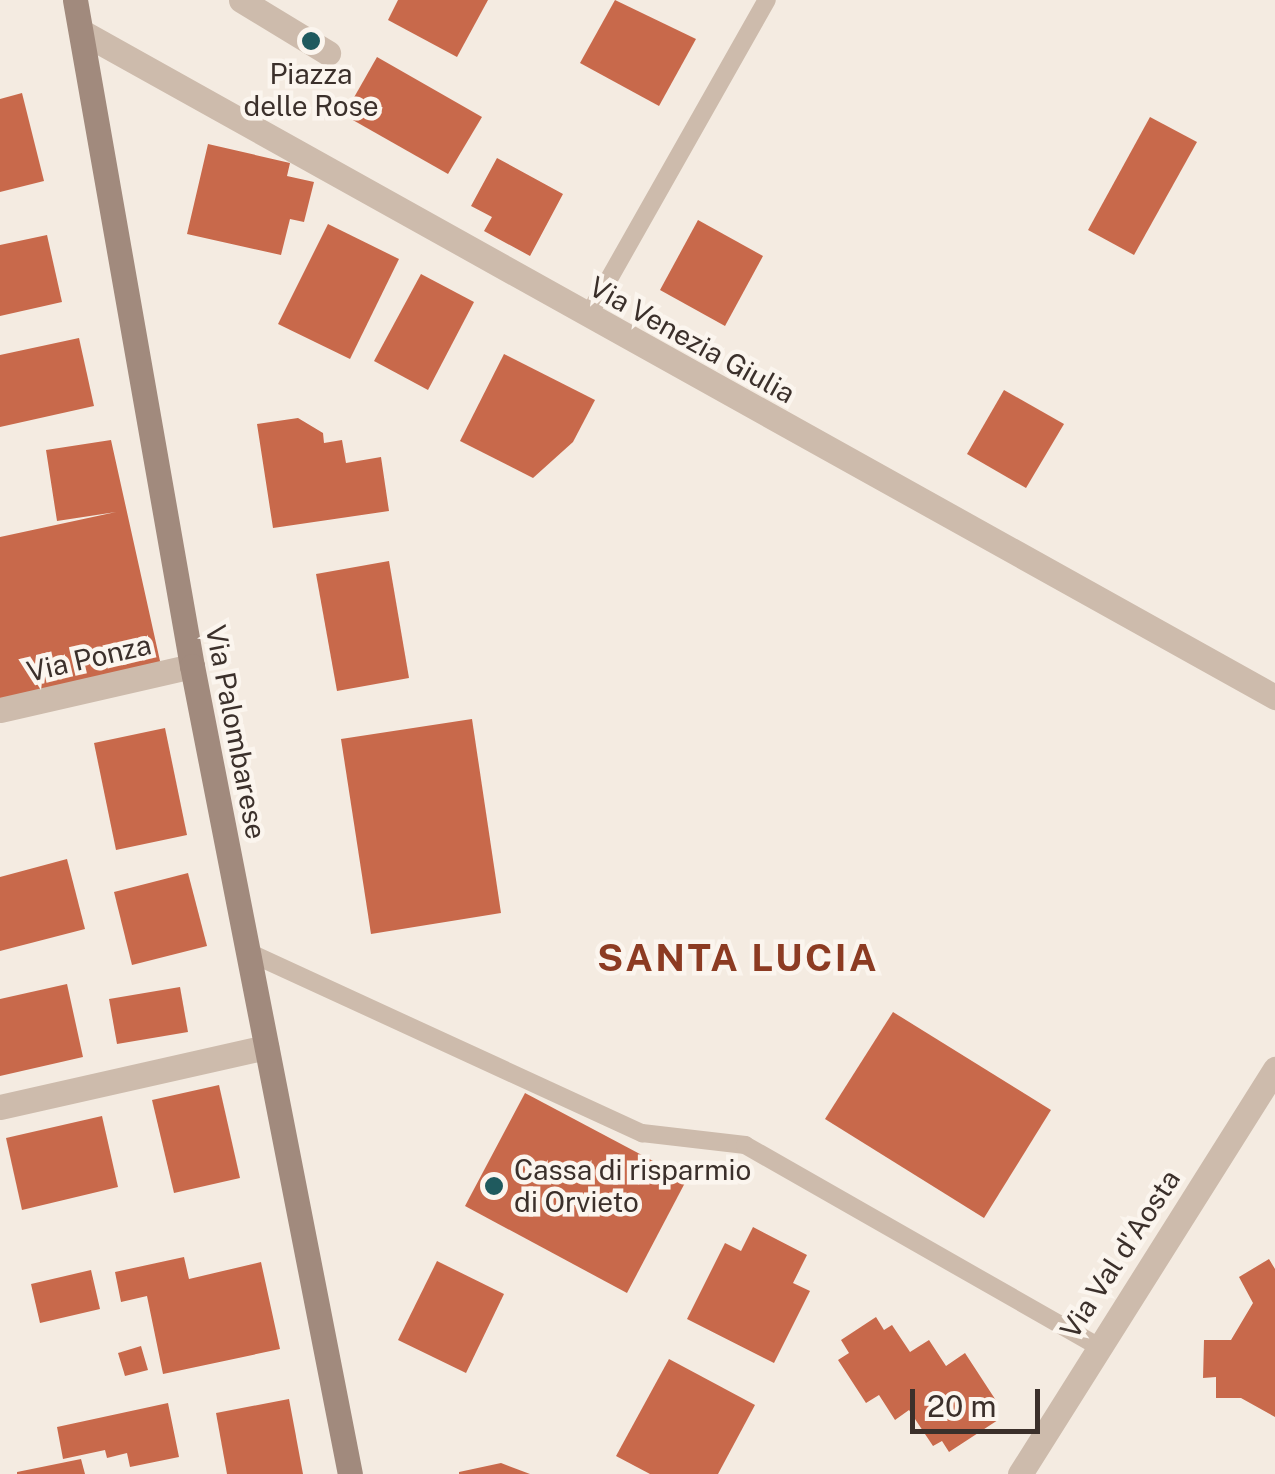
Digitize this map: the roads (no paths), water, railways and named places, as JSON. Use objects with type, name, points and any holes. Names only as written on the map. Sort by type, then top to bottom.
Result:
[{"type":"main road","name":"Via Palombarese","points":[[75,0],[192,666],[350,1474]]},
{"type":"street","points":[[241,0],[328,53]]},
{"type":"street","name":"Via Venezia Giulia","points":[[82,32],[1275,697]]},
{"type":"street","name":"Via Ponza","points":[[0,710],[192,666]]},
{"type":"street","points":[[0,1107],[266,1047]]},
{"type":"street","name":"Via Val d'Aosta","points":[[1020,1474],[1096,1345],[1275,1069]]},
{"type":"lane","points":[[588,316],[768,0]]},
{"type":"lane","points":[[248,952],[642,1132],[745,1145],[1096,1345]]},
{"type":"place","name":"Piazza delle Rose","points":[[311,41]]},
{"type":"place","name":"Cassa di risparmio di Orvieto","points":[[494,1186]]},
{"type":"district","name":"SANTA LUCIA","points":[[738,958]]}]
